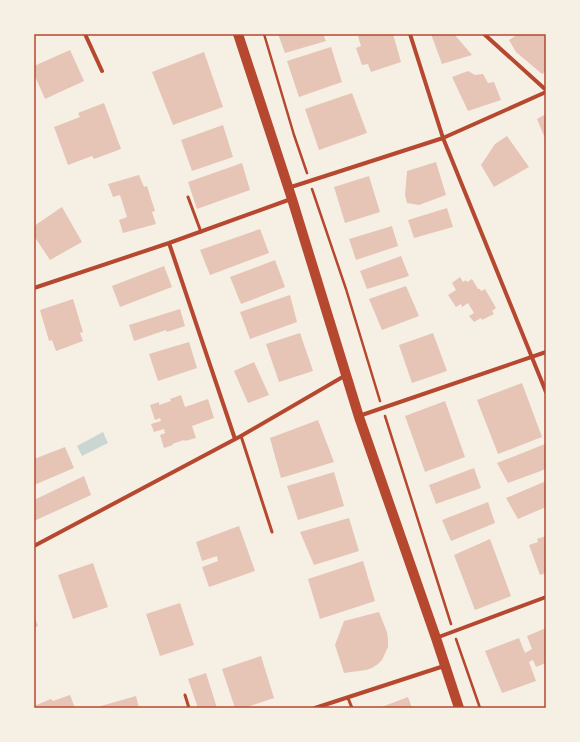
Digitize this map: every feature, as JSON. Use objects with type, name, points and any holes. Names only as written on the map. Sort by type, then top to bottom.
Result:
[{"type":"main road","points":[[238,34],[292,199],[359,416],[459,708]]},
{"type":"street","points":[[85,34],[102,71]]},
{"type":"street","points":[[410,34],[443,138],[546,392]]},
{"type":"street","points":[[288,188],[443,138],[546,91],[484,34]]},
{"type":"street","points":[[35,286],[169,243],[292,199]]},
{"type":"street","points":[[169,243],[236,439]]},
{"type":"street","points":[[359,416],[546,352]]},
{"type":"street","points":[[34,546],[236,439],[346,375]]},
{"type":"street","points":[[436,638],[546,597]]},
{"type":"street","points":[[315,708],[445,666]]},
{"type":"lane","points":[[188,197],[201,232]]},
{"type":"lane","points":[[241,436],[272,532]]},
{"type":"lane","points":[[185,695],[189,708]]},
{"type":"lane","points":[[348,698],[352,708]]},
{"type":"path","points":[[264,34],[294,135],[346,289],[428,556],[480,708]]},
{"type":"shaded area","points":[[103,432],[108,443],[82,456],[77,446]]},
{"type":"building","points":[[278,34],[323,34],[326,41],[285,53]]},
{"type":"building","points":[[365,34],[393,34],[401,62],[371,72],[368,64],[362,65],[356,48],[361,46],[358,36]]},
{"type":"building","points":[[431,34],[454,34],[472,55],[442,64]]},
{"type":"building","points":[[518,34],[546,34],[546,72],[542,74],[516,52],[509,40]]},
{"type":"building","points":[[331,47],[342,82],[299,97],[287,61]]},
{"type":"building","points":[[70,50],[84,81],[45,99],[34,74],[34,66]]},
{"type":"building","points":[[204,52],[223,107],[173,125],[152,72]]},
{"type":"building","points":[[468,71],[475,75],[483,74],[488,83],[494,82],[501,100],[468,111],[452,77]]},
{"type":"building","points":[[352,93],[367,133],[319,150],[305,109]]},
{"type":"building","points":[[104,103],[121,149],[94,159],[92,156],[68,165],[54,127],[80,117],[78,113]]},
{"type":"building","points":[[546,114],[546,141],[537,119]]},
{"type":"building","points":[[223,125],[233,157],[192,171],[181,140]]},
{"type":"building","points":[[507,136],[529,167],[494,187],[481,165],[495,144]]},
{"type":"building","points":[[436,162],[446,195],[419,205],[407,203],[405,195],[407,171]]},
{"type":"building","points":[[242,163],[250,190],[197,209],[188,182]]},
{"type":"building","points":[[139,175],[144,187],[147,186],[155,211],[152,212],[156,224],[123,233],[119,220],[127,217],[120,195],[113,197],[108,184]]},
{"type":"building","points":[[369,176],[380,212],[345,223],[334,187]]},
{"type":"building","points":[[62,207],[82,242],[50,260],[34,236],[34,226]]},
{"type":"building","points":[[447,208],[453,227],[414,238],[408,220]]},
{"type":"building","points":[[392,226],[398,246],[356,260],[349,239]]},
{"type":"building","points":[[260,229],[269,253],[210,275],[200,250]]},
{"type":"building","points":[[401,256],[409,276],[367,289],[360,271]]},
{"type":"building","points":[[275,260],[285,287],[241,304],[230,277]]},
{"type":"building","points":[[164,266],[172,287],[120,307],[112,286]]},
{"type":"building","points":[[460,277],[463,282],[466,280],[467,282],[472,279],[481,291],[485,289],[496,308],[492,311],[494,314],[474,322],[469,316],[474,313],[468,303],[462,307],[461,304],[456,307],[448,295],[456,290],[452,283]]},
{"type":"building","points":[[406,286],[419,316],[382,330],[369,299]]},
{"type":"building","points":[[290,295],[297,322],[250,339],[240,312]]},
{"type":"building","points":[[73,299],[83,332],[80,333],[83,341],[56,351],[52,340],[49,341],[40,310]]},
{"type":"building","points":[[180,309],[185,326],[167,332],[166,330],[134,341],[129,325]]},
{"type":"building","points":[[300,333],[313,371],[279,382],[266,344]]},
{"type":"building","points":[[433,333],[447,371],[412,383],[399,345]]},
{"type":"building","points":[[189,342],[197,368],[158,381],[149,354]]},
{"type":"building","points":[[254,362],[269,395],[248,403],[234,371]]},
{"type":"building","points":[[522,383],[542,437],[498,454],[477,400]]},
{"type":"building","points":[[181,395],[185,407],[208,399],[214,418],[192,426],[196,438],[184,440],[164,448],[160,435],[165,433],[164,429],[154,432],[151,424],[161,421],[160,418],[155,420],[150,405],[159,402],[159,405],[171,401],[170,399]]},
{"type":"building","points":[[445,401],[465,457],[425,472],[405,416]]},
{"type":"building","points":[[318,420],[334,462],[281,478],[270,438]]},
{"type":"building","points":[[545,444],[546,469],[508,483],[497,463]]},
{"type":"building","points":[[65,447],[74,468],[34,485],[34,459]]},
{"type":"building","points":[[474,468],[481,488],[436,504],[429,485]]},
{"type":"building","points":[[334,472],[344,506],[298,520],[287,486]]},
{"type":"building","points":[[84,476],[91,495],[34,521],[34,500]]},
{"type":"building","points":[[546,481],[546,507],[518,519],[506,498]]},
{"type":"building","points":[[488,502],[495,523],[451,541],[442,520]]},
{"type":"building","points":[[349,518],[359,551],[314,565],[300,532]]},
{"type":"building","points":[[239,526],[255,571],[209,587],[202,567],[218,561],[217,556],[202,561],[196,542]]},
{"type":"building","points":[[546,536],[546,573],[540,575],[529,545],[538,542],[537,539]]},
{"type":"building","points":[[490,539],[511,596],[475,610],[454,555]]},
{"type":"building","points":[[363,561],[375,601],[320,619],[308,579]]},
{"type":"building","points":[[93,563],[108,607],[73,619],[58,575]]},
{"type":"building","points":[[180,603],[194,645],[160,656],[146,614]]},
{"type":"building","points":[[379,612],[387,632],[388,640],[388,647],[382,660],[372,668],[344,673],[335,645],[344,621]]},
{"type":"building","points":[[34,616],[38,626],[34,628]]},
{"type":"building","points":[[546,628],[546,663],[536,667],[533,660],[529,662],[536,681],[502,693],[485,651],[519,638],[525,653],[532,649],[527,636]]},
{"type":"building","points":[[261,656],[274,698],[244,708],[235,708],[222,669]]},
{"type":"building","points":[[206,673],[217,708],[198,708],[188,679]]},
{"type":"building","points":[[70,695],[75,708],[34,708],[34,706],[51,699],[53,701]]},
{"type":"building","points":[[136,696],[139,708],[94,708]]},
{"type":"building","points":[[408,697],[412,708],[379,708]]}]
